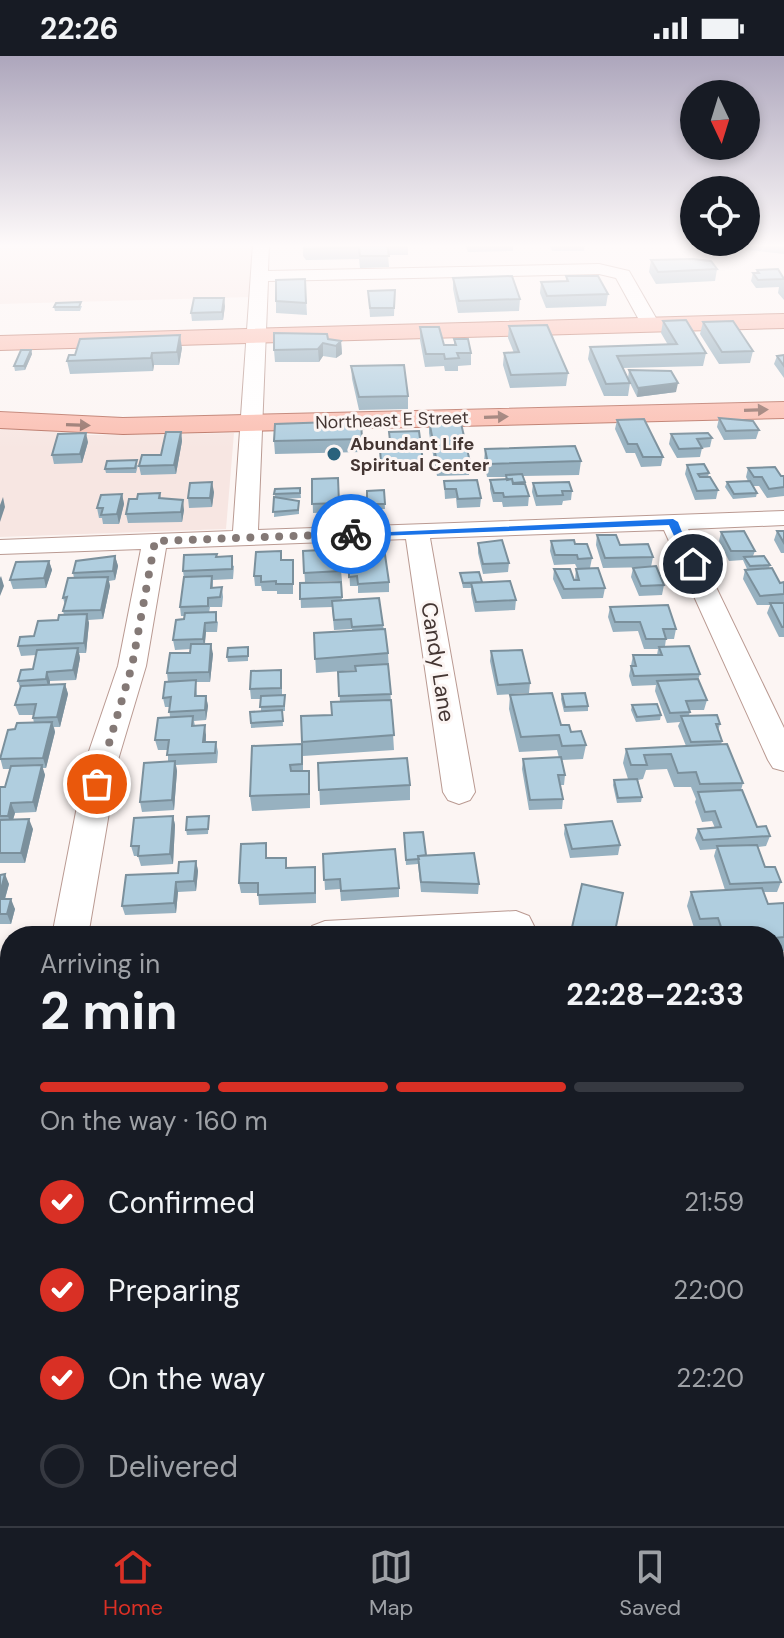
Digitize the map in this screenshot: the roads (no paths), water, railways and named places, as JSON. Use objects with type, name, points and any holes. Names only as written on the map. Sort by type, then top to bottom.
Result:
[{"type":"main road","points":[[0,343],[784,321]]},
{"type":"main road","name":"Northeast E Street","points":[[0,420],[123,426],[784,410]]},
{"type":"street","points":[[245,537],[258,313]]},
{"type":"street","points":[[644,313],[651,325]]},
{"type":"street","points":[[0,547],[784,518]]},
{"type":"street","points":[[673,522],[784,760]]},
{"type":"street","name":"Candy Lane","points":[[417,532],[459,792]]},
{"type":"street","points":[[72,926],[102,760],[132,666],[155,541]]},
{"type":"place","name":"Abundant Life Spiritual Center","points":[[334,454]]}]
